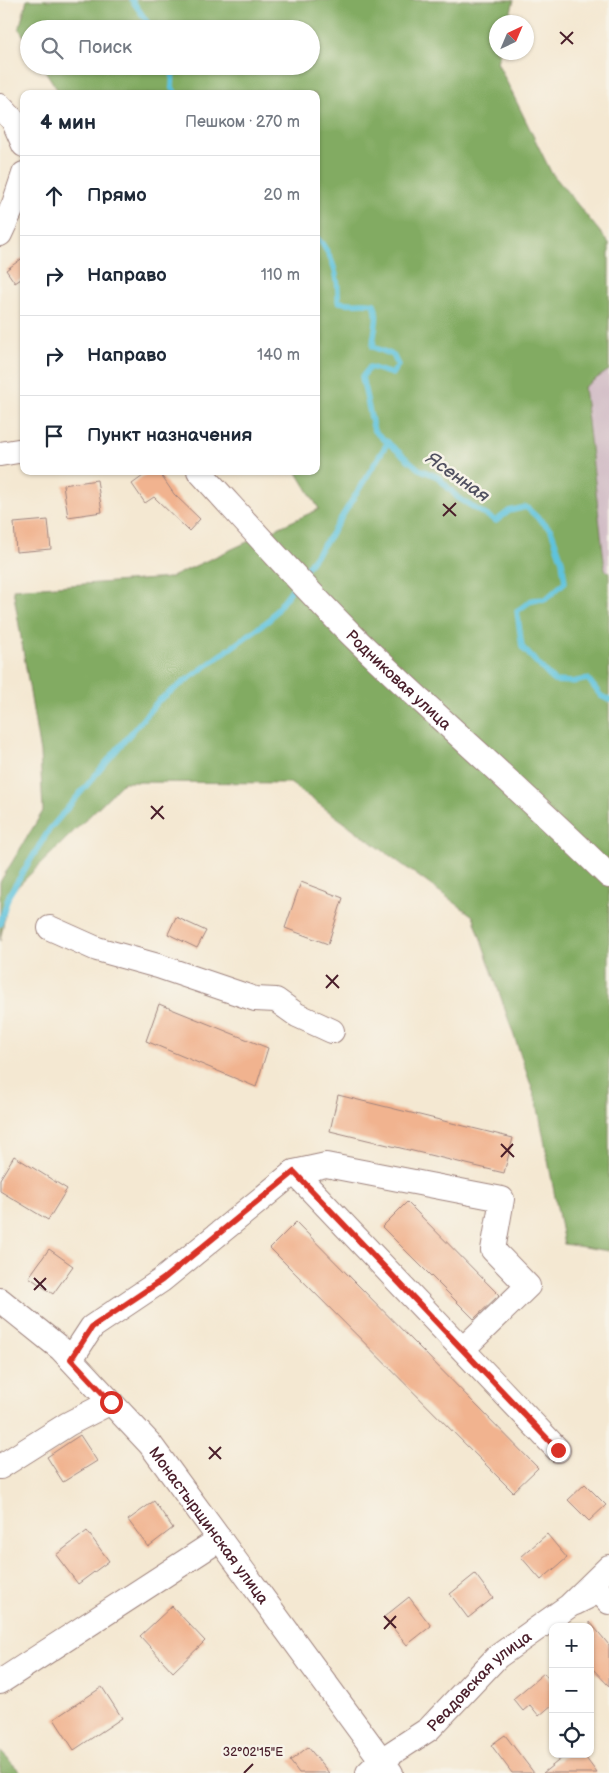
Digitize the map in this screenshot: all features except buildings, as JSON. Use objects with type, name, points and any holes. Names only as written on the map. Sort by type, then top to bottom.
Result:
[{"type":"street","points":[[0,106],[12,120],[20,137]]},
{"type":"street","points":[[0,234],[20,184]]},
{"type":"street","points":[[0,454],[20,451]]},
{"type":"street","name":"Родниковая улица","points":[[203,475],[298,580],[360,643],[532,800],[609,876]]},
{"type":"street","points":[[50,928],[97,949],[158,966],[255,999],[276,1000],[297,1014],[332,1031]]},
{"type":"street","points":[[71,1359],[92,1327],[162,1280],[294,1172],[326,1165],[502,1199],[493,1250],[528,1286],[463,1349]]},
{"type":"street","points":[[294,1172],[558,1450]]},
{"type":"street","name":"Монастырщинская улица","points":[[0,1300],[71,1359],[150,1444],[220,1539],[380,1769]]},
{"type":"street","points":[[0,1466],[68,1424],[111,1402]]},
{"type":"street","points":[[0,1682],[220,1539]]},
{"type":"street","name":"Реадовская улица","points":[[380,1769],[429,1729],[497,1657],[569,1606],[609,1567]]},
{"type":"street","points":[[569,1606],[599,1591],[609,1602]]},
{"type":"shaded area","points":[[609,370],[609,573],[605,569],[584,387]]},
{"type":"green space","points":[[27,0],[514,0],[510,15],[489,15],[489,60],[498,60],[551,172],[609,243],[609,370],[584,387],[605,569],[609,573],[609,1251],[564,1244],[537,1103],[473,916],[290,783],[124,782],[9,895],[0,941],[0,882],[43,811],[40,753],[13,589],[169,578],[319,509],[298,475],[320,475],[320,90],[57,90],[48,75],[320,75],[320,20],[21,20]]},
{"type":"green space","points":[[0,1751],[22,1773],[0,1773]]},
{"type":"waterway","name":"Ясенная","points":[[132,0],[146,20]]},
{"type":"waterway","name":"Ясенная","points":[[173,75],[174,90]]},
{"type":"waterway","name":"Ясенная","points":[[320,242],[327,251],[334,267],[338,301],[374,304],[376,319],[373,347],[393,355],[398,365],[392,374],[370,367],[362,377],[374,431],[419,469],[438,477],[458,498],[496,521],[509,511],[526,507],[551,530],[562,561],[565,582],[546,599],[532,600],[517,611],[522,647],[554,681],[572,682],[588,679],[601,696],[609,700]]},
{"type":"waterway","points":[[302,574],[330,536],[388,442]]},
{"type":"waterway","points":[[0,924],[9,895],[49,830],[158,701],[269,620],[296,584]]},
{"type":"route","points":[[111,1402],[71,1359],[92,1327],[162,1280],[294,1172],[558,1450]]}]
